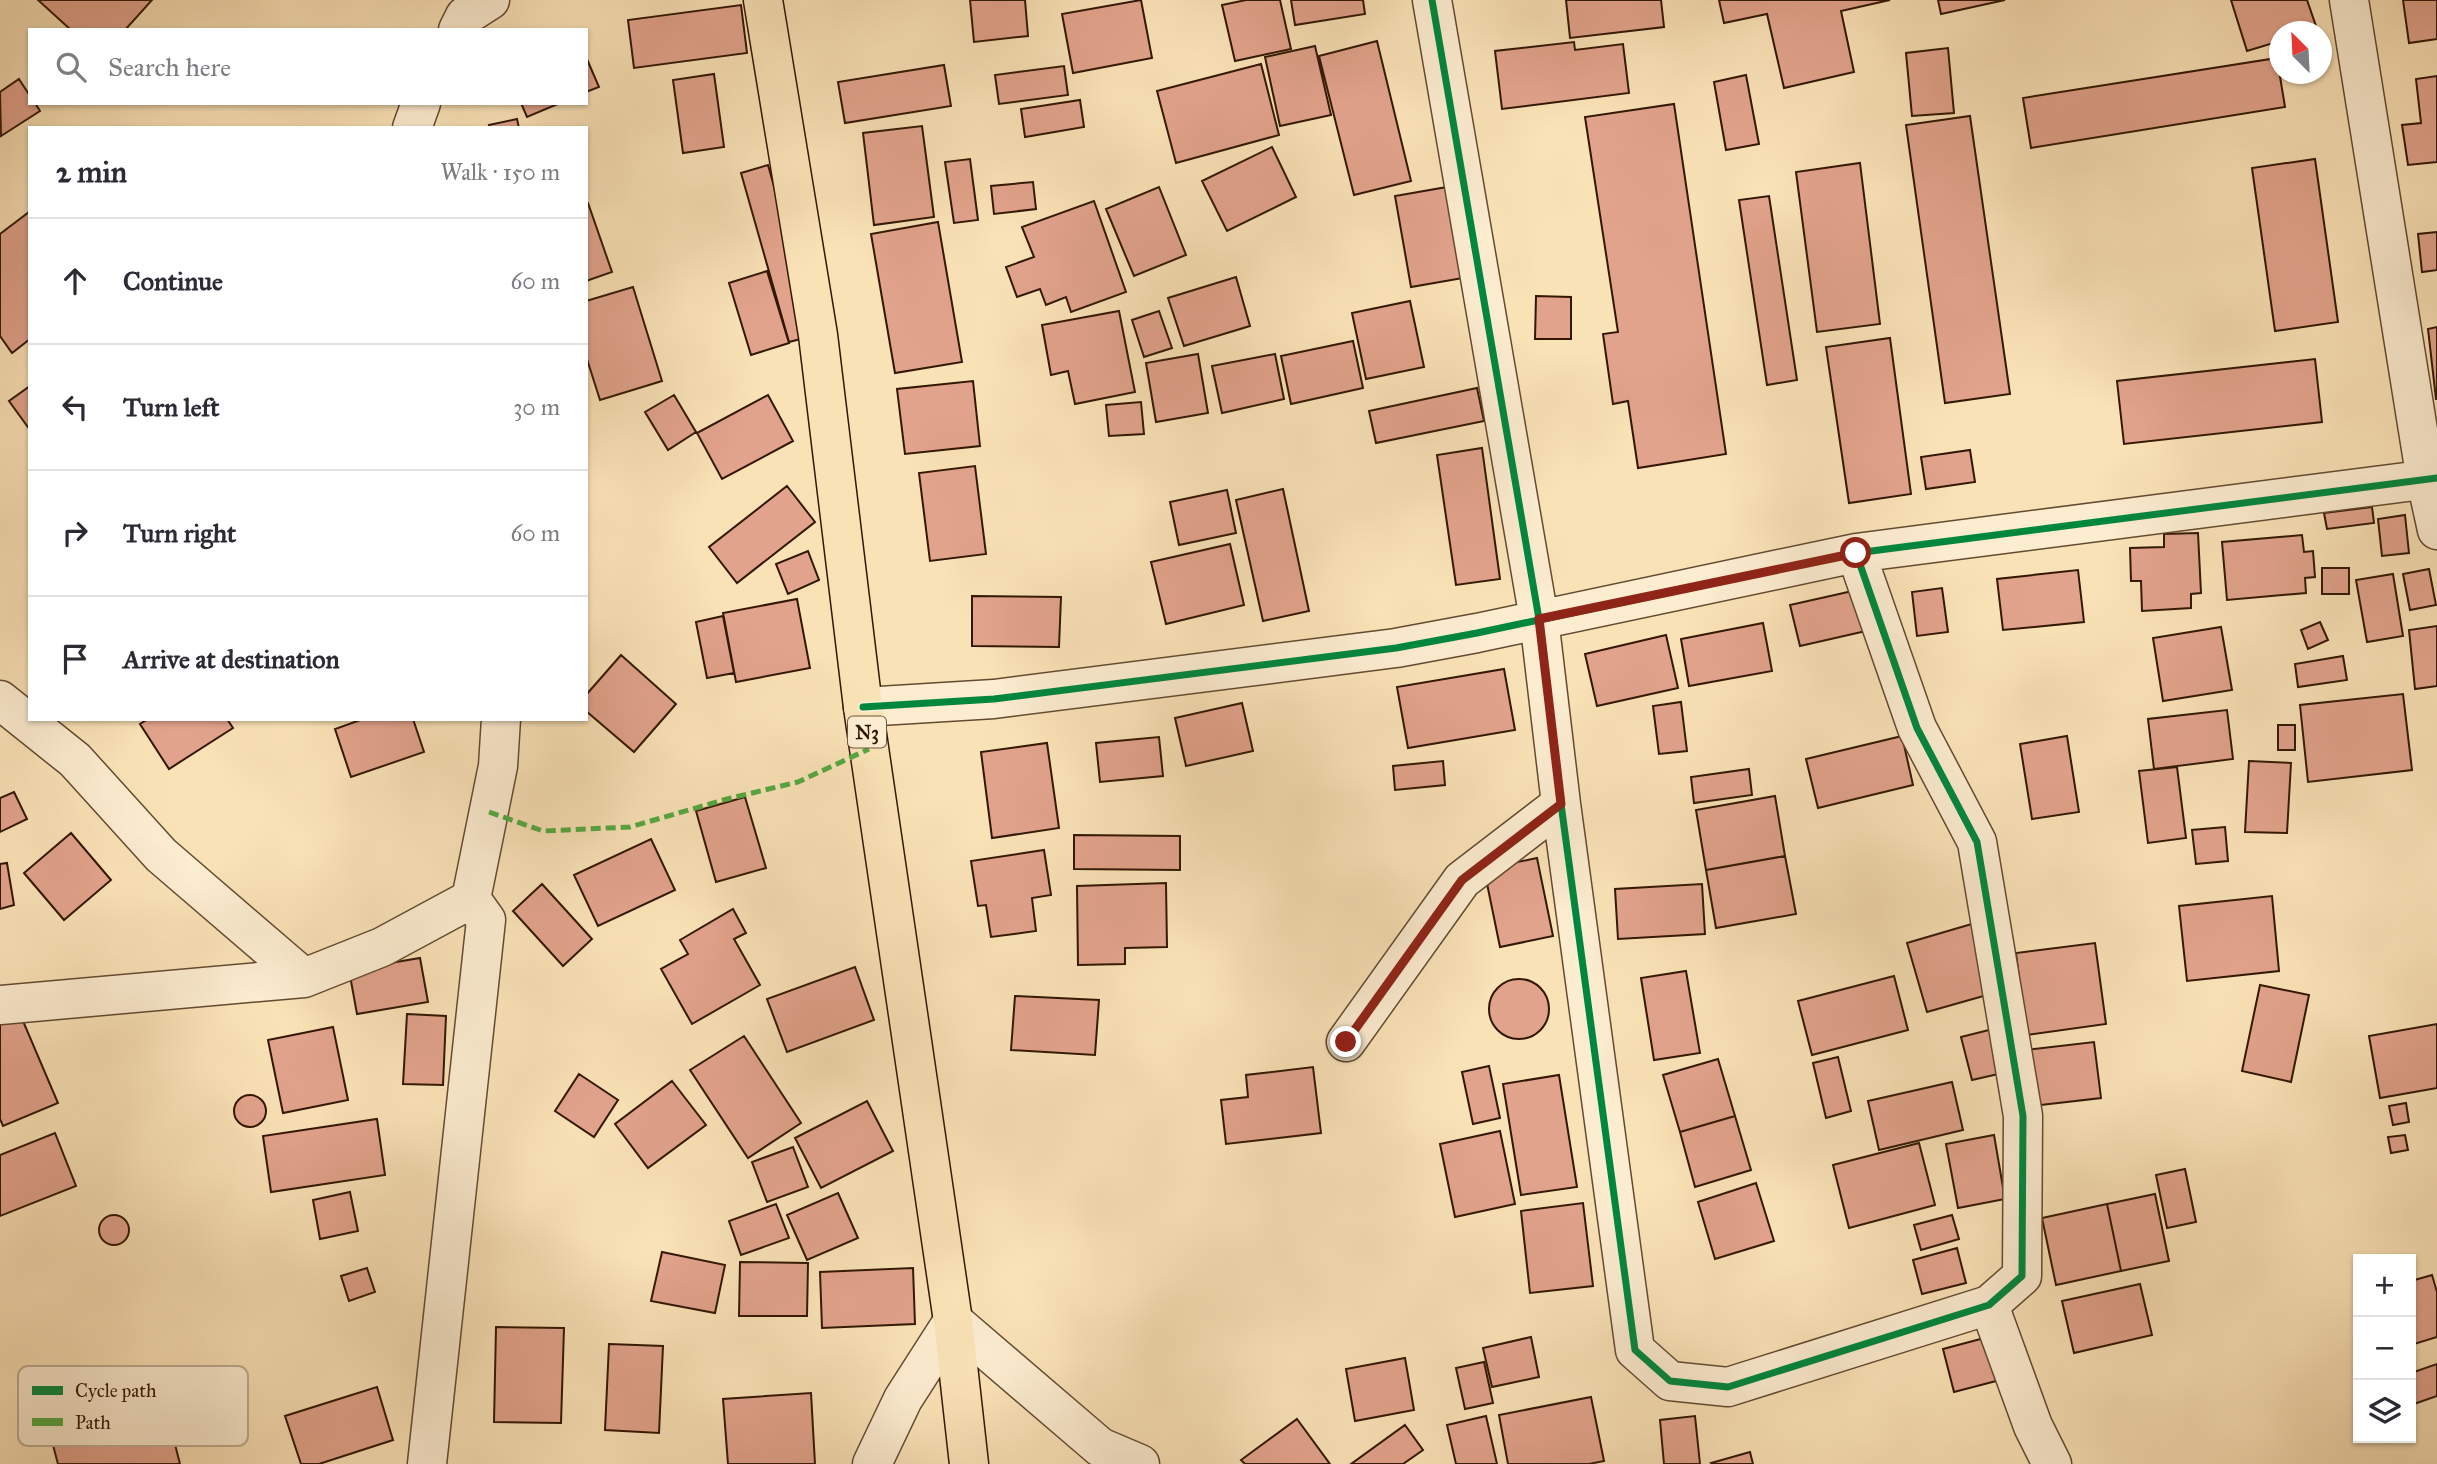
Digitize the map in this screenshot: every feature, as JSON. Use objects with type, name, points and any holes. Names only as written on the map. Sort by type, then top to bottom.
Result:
[{"type":"highway","name":"N3","points":[[763,0],[818,335],[863,707],[953,1321],[969,1464]]},
{"type":"street","points":[[459,28],[465,16],[490,0]]},
{"type":"street","points":[[1432,0],[1539,619],[1561,804],[1635,1350],[1670,1381],[1728,1387],[1989,1305],[2022,1276],[2023,1116],[1977,842],[1917,728],[1856,553]]},
{"type":"street","points":[[2348,0],[2432,479],[2437,530]]},
{"type":"street","points":[[413,126],[420,105]]},
{"type":"street","points":[[863,707],[915,706],[995,699],[1322,659],[1423,643],[1856,553],[2432,479]]},
{"type":"street","points":[[0,700],[75,760],[161,855],[304,978]]},
{"type":"street","points":[[427,1464],[486,920],[471,899],[498,766],[500,721]]},
{"type":"street","points":[[1346,1042],[1462,880],[1561,804]]},
{"type":"street","points":[[0,1005],[304,978],[382,947],[471,899]]},
{"type":"street","points":[[1989,1305],[2033,1426],[2052,1464]]},
{"type":"street","points":[[872,1464],[903,1399],[953,1321],[1100,1447],[1140,1464]]},
{"type":"building","points":[[38,0],[152,0],[127,28],[69,28]]},
{"type":"building","points":[[970,0],[1025,0],[1028,36],[974,42]]},
{"type":"building","points":[[1141,0],[1152,58],[1073,73],[1062,14]]},
{"type":"building","points":[[1246,0],[1280,0],[1291,49],[1235,61],[1222,5]]},
{"type":"building","points":[[1291,0],[1363,0],[1365,14],[1295,25]]},
{"type":"building","points":[[1566,0],[1661,0],[1664,27],[1570,38]]},
{"type":"building","points":[[1719,0],[1890,0],[1841,11],[1854,72],[1784,88],[1767,14],[1724,23]]},
{"type":"building","points":[[1938,0],[2005,0],[1941,14]]},
{"type":"building","points":[[2231,0],[2307,0],[2314,21],[2269,21],[2269,44],[2247,51]]},
{"type":"building","points":[[2403,0],[2437,0],[2437,39],[2409,43]]},
{"type":"building","points":[[741,5],[747,53],[634,68],[628,20]]},
{"type":"building","points":[[1377,41],[1411,181],[1354,195],[1319,56]]},
{"type":"building","points":[[1574,42],[1575,50],[1623,44],[1629,93],[1502,109],[1495,51]]},
{"type":"building","points":[[1315,46],[1331,115],[1280,126],[1265,57]]},
{"type":"building","points":[[1948,48],[1954,113],[1912,116],[1906,53]]},
{"type":"building","points":[[2269,59],[2269,84],[2281,84],[2285,107],[2031,148],[2023,98]]},
{"type":"building","points":[[588,62],[599,87],[588,91]]},
{"type":"building","points":[[1261,64],[1279,135],[1176,163],[1157,91]]},
{"type":"building","points":[[944,65],[951,106],[845,123],[838,82]]},
{"type":"building","points":[[1064,66],[1068,95],[999,104],[995,75]]},
{"type":"building","points":[[714,74],[724,147],[683,153],[673,80]]},
{"type":"building","points":[[1746,75],[1759,144],[1726,150],[1714,82]]},
{"type":"building","points":[[2437,76],[2437,162],[2408,165],[2402,125],[2421,123],[2416,79]]},
{"type":"building","points":[[19,79],[28,93],[28,105],[36,105],[40,111],[1,136],[0,92]]},
{"type":"building","points":[[1080,100],[1084,127],[1025,137],[1021,109]]},
{"type":"building","points":[[1674,104],[1726,454],[1638,468],[1628,401],[1613,404],[1603,334],[1618,332],[1585,117]]},
{"type":"building","points":[[522,105],[555,105],[527,117]]},
{"type":"building","points":[[1970,116],[2010,394],[1945,403],[1906,125]]},
{"type":"building","points":[[517,119],[519,126],[489,126]]},
{"type":"building","points":[[922,126],[934,217],[874,225],[863,133]]},
{"type":"building","points":[[1272,147],[1296,197],[1227,231],[1202,181]]},
{"type":"building","points":[[970,159],[978,220],[954,223],[945,162]]},
{"type":"building","points":[[2315,159],[2338,322],[2275,331],[2252,168]]},
{"type":"building","points":[[1860,163],[1880,324],[1817,332],[1796,172]]},
{"type":"building","points":[[768,165],[816,335],[789,342],[741,173]]},
{"type":"building","points":[[1033,182],[1036,209],[994,214],[991,186]]},
{"type":"building","points":[[1159,187],[1186,255],[1134,276],[1106,209]]},
{"type":"building","points":[[1447,187],[1463,278],[1411,287],[1395,196]]},
{"type":"building","points":[[1769,196],[1797,380],[1767,385],[1739,200]]},
{"type":"building","points":[[1094,201],[1126,292],[1071,312],[1066,297],[1046,305],[1040,289],[1017,297],[1006,267],[1034,257],[1022,227]]},
{"type":"building","points":[[588,203],[612,272],[588,280]]},
{"type":"building","points":[[28,213],[28,341],[12,353],[0,336],[0,234]]},
{"type":"building","points":[[938,222],[962,362],[895,373],[871,234]]},
{"type":"building","points":[[2437,232],[2437,270],[2422,272],[2418,234]]},
{"type":"building","points":[[767,271],[789,343],[751,355],[729,283]]},
{"type":"building","points":[[1236,277],[1250,326],[1184,346],[1168,298]]},
{"type":"building","points":[[633,287],[662,381],[600,400],[588,362],[588,300]]},
{"type":"building","points":[[1536,296],[1571,297],[1571,339],[1535,339]]},
{"type":"building","points":[[1410,301],[1424,367],[1366,379],[1352,313]]},
{"type":"building","points":[[1119,311],[1135,392],[1075,404],[1068,371],[1051,375],[1042,325]]},
{"type":"building","points":[[1159,311],[1172,348],[1144,357],[1132,320]]},
{"type":"building","points":[[2437,327],[2437,399],[2436,399],[2428,329]]},
{"type":"building","points":[[1890,338],[1911,494],[1849,503],[1826,347]]},
{"type":"building","points":[[1353,341],[1363,388],[1291,404],[1281,356]]},
{"type":"building","points":[[1198,354],[1208,413],[1156,422],[1146,363]]},
{"type":"building","points":[[1275,354],[1284,399],[1222,413],[1212,366]]},
{"type":"building","points":[[2315,359],[2322,422],[2124,444],[2117,381]]},
{"type":"building","points":[[973,381],[980,446],[905,454],[897,389]]},
{"type":"building","points":[[28,387],[28,427],[9,401]]},
{"type":"building","points":[[1477,388],[1484,421],[1376,443],[1369,411]]},
{"type":"building","points":[[674,395],[696,432],[668,450],[645,412]]},
{"type":"building","points":[[768,395],[793,441],[722,479],[697,433]]},
{"type":"building","points":[[1141,402],[1144,434],[1109,436],[1106,405]]},
{"type":"building","points":[[1482,448],[1500,579],[1456,585],[1437,455]]},
{"type":"building","points":[[1970,450],[1975,482],[1926,489],[1921,457]]},
{"type":"building","points":[[975,466],[986,554],[930,561],[919,473]]},
{"type":"building","points":[[787,486],[815,522],[737,583],[709,547]]},
{"type":"building","points":[[1283,489],[1309,611],[1263,621],[1236,500]]},
{"type":"building","points":[[1227,490],[1236,533],[1179,545],[1170,502]]},
{"type":"building","points":[[2372,507],[2374,523],[2327,529],[2324,513]]},
{"type":"building","points":[[2405,515],[2409,553],[2382,556],[2378,519]]},
{"type":"building","points":[[2198,533],[2201,593],[2191,594],[2191,608],[2142,611],[2141,581],[2131,581],[2130,548],[2164,547],[2164,534]]},
{"type":"building","points":[[2302,535],[2304,552],[2313,551],[2315,577],[2305,578],[2306,593],[2227,600],[2222,542]]},
{"type":"building","points":[[1230,544],[1244,605],[1166,624],[1151,562]]},
{"type":"building","points":[[808,551],[819,580],[788,594],[776,564]]},
{"type":"building","points":[[2322,568],[2349,568],[2349,594],[2322,594]]},
{"type":"building","points":[[2429,569],[2436,605],[2410,610],[2403,574]]},
{"type":"building","points":[[2078,570],[2084,622],[2003,630],[1997,579]]},
{"type":"building","points":[[2393,574],[2403,636],[2367,642],[2356,580]]},
{"type":"building","points":[[1942,588],[1948,632],[1917,636],[1912,592]]},
{"type":"building","points":[[1857,590],[1866,631],[1800,646],[1790,605]]},
{"type":"building","points":[[972,596],[1061,597],[1059,647],[972,646]]},
{"type":"building","points":[[797,599],[810,668],[736,682],[723,613]]},
{"type":"building","points":[[723,616],[734,673],[707,678],[696,622]]},
{"type":"building","points":[[2320,622],[2328,640],[2308,649],[2301,630]]},
{"type":"building","points":[[1763,623],[1772,671],[1689,686],[1681,639]]},
{"type":"building","points":[[2437,626],[2437,686],[2415,689],[2409,630]]},
{"type":"building","points":[[2221,627],[2232,690],[2163,701],[2153,638]]},
{"type":"building","points":[[1666,635],[1678,688],[1597,706],[1585,654]]},
{"type":"building","points":[[621,655],[676,704],[634,752],[588,713],[588,693]]},
{"type":"building","points":[[2343,656],[2347,680],[2298,687],[2295,664]]},
{"type":"building","points":[[1504,669],[1515,730],[1408,748],[1397,687]]},
{"type":"building","points":[[2403,694],[2412,770],[2308,782],[2300,705]]},
{"type":"building","points":[[1681,702],[1687,751],[1659,754],[1653,706]]},
{"type":"building","points":[[1242,703],[1253,751],[1186,766],[1175,718]]},
{"type":"building","points":[[2227,710],[2233,759],[2154,769],[2148,719]]},
{"type":"building","points":[[145,721],[228,721],[233,728],[169,769],[140,724]]},
{"type":"building","points":[[357,721],[414,721],[424,752],[351,777],[335,729]]},
{"type":"building","points":[[2278,725],[2295,725],[2295,750],[2278,750]]},
{"type":"building","points":[[1902,736],[1913,785],[1818,808],[1806,759]]},
{"type":"building","points":[[2067,736],[2079,812],[2032,819],[2020,744]]},
{"type":"building","points":[[1159,737],[1163,776],[1100,782],[1096,743]]},
{"type":"building","points":[[1047,743],[1059,828],[992,838],[981,752]]},
{"type":"building","points":[[1443,761],[1445,785],[1395,790],[1393,766]]},
{"type":"building","points":[[2249,761],[2291,763],[2287,833],[2245,832]]},
{"type":"building","points":[[2177,767],[2186,838],[2148,843],[2139,771]]},
{"type":"building","points":[[1749,769],[1752,795],[1694,803],[1691,777]]},
{"type":"building","points":[[14,792],[27,819],[0,832],[0,798]]},
{"type":"building","points":[[1775,796],[1785,856],[1706,870],[1696,810]]},
{"type":"building","points":[[745,797],[766,868],[716,882],[696,811]]},
{"type":"building","points":[[2225,827],[2228,861],[2196,864],[2192,830]]},
{"type":"building","points":[[71,833],[111,880],[64,920],[24,873]]},
{"type":"building","points":[[1074,835],[1180,836],[1180,870],[1074,869]]},
{"type":"building","points":[[651,839],[675,890],[598,926],[574,875]]},
{"type":"building","points":[[1044,850],[1051,895],[1032,898],[1036,931],[991,937],[986,905],[978,906],[971,861]]},
{"type":"building","points":[[1785,856],[1796,914],[1716,928],[1706,870]]},
{"type":"building","points":[[1537,858],[1553,936],[1500,947],[1484,869]]},
{"type":"building","points":[[7,863],[14,905],[0,909],[0,864]]},
{"type":"building","points":[[1166,883],[1167,947],[1125,948],[1125,964],[1078,965],[1077,886]]},
{"type":"building","points":[[542,884],[592,939],[563,966],[513,911]]},
{"type":"building","points":[[1702,884],[1705,934],[1618,939],[1615,889]]},
{"type":"building","points":[[2272,896],[2279,971],[2187,981],[2179,906]]},
{"type":"building","points":[[733,909],[746,933],[734,939],[760,985],[692,1024],[661,969],[688,954],[680,940]]},
{"type":"building","points":[[1975,923],[1994,993],[1927,1012],[1907,943]]},
{"type":"building","points":[[2095,943],[2106,1024],[2026,1035],[2016,953]]},
{"type":"building","points":[[420,958],[428,1002],[357,1014],[349,970]]},
{"type":"building","points":[[855,967],[874,1020],[787,1052],[767,999]]},
{"type":"building","points":[[1686,971],[1700,1053],[1654,1060],[1641,978]]},
{"type":"building","points":[[1894,976],[1908,1030],[1812,1055],[1798,1001]]},
{"type":"building","points":[[1519,979],[1536,984],[1544,992],[1549,1009],[1544,1026],[1536,1034],[1519,1039],[1502,1034],[1494,1026],[1489,1009],[1494,992],[1502,984]]},
{"type":"building","points":[[2260,985],[2309,995],[2291,1082],[2242,1071]]},
{"type":"building","points":[[1015,996],[1099,1000],[1095,1055],[1011,1050]]},
{"type":"building","points":[[17,1007],[58,1103],[3,1126],[0,1119],[0,1014]]},
{"type":"building","points":[[407,1014],[446,1016],[443,1085],[403,1084]]},
{"type":"building","points":[[2437,1024],[2437,1088],[2380,1098],[2369,1036]]},
{"type":"building","points":[[333,1027],[348,1100],[283,1113],[268,1040]]},
{"type":"building","points":[[1997,1028],[2007,1072],[1972,1080],[1961,1037]]},
{"type":"building","points":[[744,1036],[801,1123],[748,1158],[690,1070]]},
{"type":"building","points":[[2094,1042],[2101,1098],[2032,1106],[2025,1050]]},
{"type":"building","points":[[1838,1057],[1851,1111],[1826,1118],[1813,1063]]},
{"type":"building","points":[[1718,1059],[1735,1116],[1680,1132],[1663,1075]]},
{"type":"building","points":[[1489,1066],[1500,1118],[1473,1124],[1462,1072]]},
{"type":"building","points":[[1313,1067],[1321,1133],[1226,1144],[1221,1100],[1248,1097],[1246,1075]]},
{"type":"building","points":[[579,1074],[618,1100],[594,1137],[555,1111]]},
{"type":"building","points":[[1559,1075],[1577,1187],[1521,1195],[1503,1084]]},
{"type":"building","points":[[672,1081],[706,1125],[648,1168],[615,1124]]},
{"type":"building","points":[[1952,1082],[1963,1130],[1879,1150],[1868,1101]]},
{"type":"building","points":[[250,1095],[261,1100],[266,1111],[261,1122],[250,1127],[239,1122],[234,1111],[239,1100]]},
{"type":"building","points":[[867,1101],[893,1151],[821,1188],[795,1138]]},
{"type":"building","points":[[2406,1103],[2409,1122],[2393,1125],[2389,1106]]},
{"type":"building","points":[[1735,1116],[1751,1170],[1695,1187],[1680,1132]]},
{"type":"building","points":[[377,1119],[385,1175],[271,1192],[263,1136]]},
{"type":"building","points":[[1500,1131],[1515,1204],[1455,1217],[1440,1144]]},
{"type":"building","points":[[55,1133],[76,1186],[0,1216],[0,1155]]},
{"type":"building","points":[[1994,1135],[2005,1199],[1958,1208],[1946,1144]]},
{"type":"building","points":[[2405,1135],[2408,1150],[2391,1153],[2388,1137]]},
{"type":"building","points":[[1919,1143],[1935,1205],[1849,1228],[1833,1165]]},
{"type":"building","points":[[793,1147],[808,1187],[767,1202],[752,1162]]},
{"type":"building","points":[[2185,1169],[2196,1222],[2167,1228],[2156,1175]]},
{"type":"building","points":[[1756,1183],[1774,1241],[1715,1259],[1698,1202]]},
{"type":"building","points":[[350,1192],[358,1231],[320,1239],[313,1200]]},
{"type":"building","points":[[838,1193],[858,1238],[807,1260],[787,1215]]},
{"type":"building","points":[[2155,1194],[2169,1261],[2121,1271],[2107,1204]]},
{"type":"building","points":[[1583,1203],[1593,1286],[1530,1293],[1521,1211]]},
{"type":"building","points":[[776,1204],[789,1238],[741,1255],[729,1221]]},
{"type":"building","points":[[2107,1204],[2121,1271],[2056,1285],[2042,1218]]},
{"type":"building","points":[[114,1215],[120,1216],[128,1224],[128,1236],[120,1244],[114,1245],[108,1244],[100,1236],[99,1230],[100,1224],[108,1216]]},
{"type":"building","points":[[1952,1215],[1959,1239],[1921,1250],[1914,1225]]},
{"type":"building","points":[[1957,1248],[1966,1283],[1922,1294],[1913,1260]]},
{"type":"building","points":[[662,1252],[725,1265],[715,1313],[651,1301]]},
{"type":"building","points":[[740,1262],[808,1263],[807,1316],[739,1316]]},
{"type":"building","points":[[367,1268],[375,1292],[349,1301],[341,1276]]},
{"type":"building","points":[[913,1268],[915,1324],[822,1328],[820,1272]]},
{"type":"building","points":[[2432,1275],[2437,1292],[2437,1337],[2416,1343],[2416,1317],[2416,1280]]},
{"type":"building","points":[[2140,1284],[2152,1335],[2074,1353],[2062,1301]]},
{"type":"building","points":[[496,1327],[564,1328],[561,1423],[494,1422]]},
{"type":"building","points":[[1531,1337],[1539,1377],[1492,1387],[1483,1348]]},
{"type":"building","points":[[1988,1337],[2000,1380],[1954,1392],[1943,1349]]},
{"type":"building","points":[[609,1344],[663,1346],[659,1433],[605,1430]]},
{"type":"building","points":[[1405,1358],[1414,1410],[1355,1421],[1346,1369]]},
{"type":"building","points":[[1484,1362],[1493,1403],[1465,1409],[1456,1368]]},
{"type":"building","points":[[2437,1364],[2437,1396],[2416,1403],[2416,1371]]},
{"type":"building","points":[[377,1387],[393,1440],[319,1464],[301,1464],[285,1416]]},
{"type":"building","points":[[811,1393],[815,1464],[728,1464],[723,1399]]},
{"type":"building","points":[[1591,1397],[1604,1461],[1589,1464],[1508,1464],[1499,1415]]},
{"type":"building","points":[[1486,1416],[1497,1464],[1456,1464],[1447,1425]]},
{"type":"building","points":[[1695,1416],[1700,1464],[1664,1464],[1660,1420]]},
{"type":"building","points":[[1297,1419],[1330,1464],[1245,1464],[1241,1460]]},
{"type":"building","points":[[1405,1425],[1423,1450],[1403,1464],[1351,1464]]},
{"type":"building","points":[[53,1446],[175,1446],[180,1464],[58,1464]]},
{"type":"building","points":[[1750,1452],[1753,1464],[1711,1463]]},
{"type":"marked path","points":[[489,812],[543,831],[630,827],[798,782],[869,749]]},
{"type":"cycle path","points":[[1432,0],[1539,619],[1561,804],[1635,1350],[1670,1381],[1728,1387],[1989,1305],[2022,1276],[2023,1116],[1977,842],[1917,728],[1856,553]]},
{"type":"cycle path","points":[[863,707],[994,699],[1396,648],[1856,553],[2437,478]]},
{"type":"route","points":[[1346,1042],[1462,880],[1561,804],[1539,619],[1856,553]]}]
